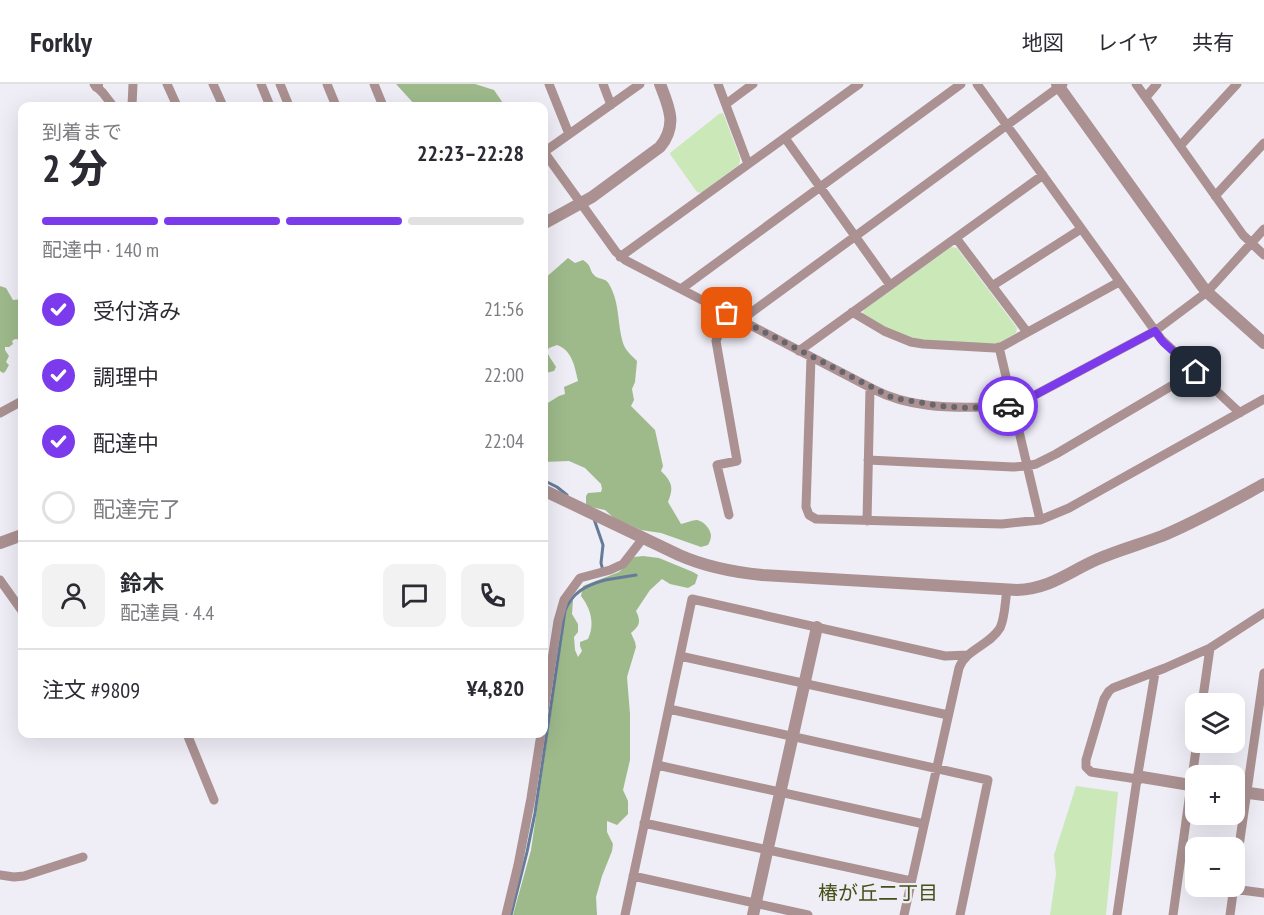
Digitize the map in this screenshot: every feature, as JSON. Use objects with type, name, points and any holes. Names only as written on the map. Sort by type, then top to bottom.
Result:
[{"type":"street","points":[[132,102],[133,84]]},
{"type":"street","points":[[167,84],[175,102]]},
{"type":"street","points":[[213,84],[221,102]]},
{"type":"street","points":[[261,84],[268,102]]},
{"type":"street","points":[[280,84],[287,102]]},
{"type":"street","points":[[327,84],[334,102]]},
{"type":"street","points":[[374,84],[381,102]]},
{"type":"street","points":[[549,84],[569,134]]},
{"type":"street","points":[[603,84],[611,105]]},
{"type":"street","points":[[548,149],[640,84]]},
{"type":"street","points":[[548,221],[581,204],[650,155],[664,142],[669,132],[671,119],[660,84]]},
{"type":"street","points":[[718,84],[748,164]]},
{"type":"street","points":[[726,104],[753,84]]},
{"type":"street","points":[[620,257],[859,84]]},
{"type":"street","points":[[681,289],[961,84]]},
{"type":"street","points":[[977,84],[1163,342],[1240,413]]},
{"type":"street","points":[[1136,84],[1243,235],[1264,255]]},
{"type":"street","points":[[1146,97],[1157,84]]},
{"type":"street","points":[[1180,146],[1237,84]]},
{"type":"street","points":[[96,85],[110,102]]},
{"type":"street","points":[[741,321],[1059,85],[1207,292],[1264,344]]},
{"type":"street","points":[[785,138],[890,285]]},
{"type":"street","points":[[1215,196],[1264,143]]},
{"type":"street","points":[[548,159],[620,257],[870,388],[893,398],[932,406],[968,408],[1012,406],[1020,403],[1155,331],[1207,292],[1264,229]]},
{"type":"street","points":[[799,351],[1042,175]]},
{"type":"street","points":[[992,286],[1081,229]]},
{"type":"street","points":[[956,238],[1027,332]]},
{"type":"street","points":[[852,312],[884,331],[911,342],[999,347],[1119,282]]},
{"type":"street","points":[[727,313],[716,341],[737,461],[717,465],[729,515]]},
{"type":"street","points":[[999,347],[1040,520]]},
{"type":"street","points":[[811,357],[806,507],[809,515],[816,519],[1002,524],[1052,517],[1264,399]]},
{"type":"street","points":[[868,460],[1013,467],[1036,464],[1196,372]]},
{"type":"street","points":[[867,521],[870,388]]},
{"type":"street","points":[[0,412],[18,403]]},
{"type":"street","points":[[548,492],[679,555],[701,564],[735,572],[1007,590],[1028,589],[1050,584],[1100,559],[1202,518],[1264,484]]},
{"type":"street","points":[[0,543],[18,536]]},
{"type":"street","points":[[548,685],[558,621],[564,600],[580,578],[623,564],[644,537]]},
{"type":"street","points":[[0,580],[18,605]]},
{"type":"street","points":[[904,915],[959,668],[968,655],[999,629],[1007,590]]},
{"type":"street","points":[[625,915],[692,599],[945,656],[968,655]]},
{"type":"street","points":[[1185,785],[1142,777],[1137,779],[1091,772],[1086,767],[1104,699],[1113,688],[1155,673],[1210,648],[1264,613]]},
{"type":"street","points":[[755,909],[817,627]]},
{"type":"street","points":[[1204,693],[1210,648]]},
{"type":"street","points":[[680,656],[948,715]]},
{"type":"street","points":[[1118,915],[1155,673]]},
{"type":"street","points":[[1245,773],[1264,673]]},
{"type":"street","points":[[669,709],[988,780],[960,915]]},
{"type":"street","points":[[189,738],[214,800]]},
{"type":"street","points":[[506,915],[529,809],[539,738]]},
{"type":"street","points":[[657,765],[924,825]]},
{"type":"street","points":[[1245,793],[1264,795]]},
{"type":"street","points":[[644,823],[911,881]]},
{"type":"street","points":[[1173,915],[1187,825]]},
{"type":"street","points":[[0,875],[24,876],[82,857]]},
{"type":"street","points":[[633,876],[755,909],[808,915]]},
{"type":"street","points":[[1245,888],[1264,892]]},
{"type":"street","points":[[1230,915],[1232,897]]},
{"type":"green space","points":[[396,84],[475,84],[494,90],[502,102],[412,102]]},
{"type":"green space","points":[[723,113],[740,158],[739,165],[701,193],[697,192],[670,153]]},
{"type":"green space","points":[[951,247],[957,248],[1017,328],[1016,333],[1001,342],[990,344],[927,342],[902,336],[862,315],[864,309]]},
{"type":"green space","points":[[568,258],[575,263],[583,260],[588,264],[592,273],[604,279],[613,291],[623,343],[637,361],[632,389],[634,400],[631,406],[655,430],[663,466],[661,471],[671,485],[668,502],[681,524],[697,520],[706,525],[711,535],[708,545],[701,547],[661,533],[641,530],[614,518],[605,510],[586,506],[588,493],[601,492],[601,484],[585,468],[569,461],[548,462],[548,403],[565,394],[564,387],[578,381],[574,365],[566,351],[557,345],[548,350],[548,276]]},
{"type":"green space","points":[[0,286],[6,288],[13,300],[18,299],[18,339],[12,341],[13,344],[9,347],[5,347],[9,356],[6,362],[9,365],[5,372],[0,371]]},
{"type":"green space","points":[[548,354],[556,367],[554,371],[548,372]]},
{"type":"green space","points":[[634,557],[659,558],[698,575],[695,584],[688,588],[670,584],[662,579],[650,590],[636,611],[639,623],[631,633],[636,647],[627,677],[630,760],[623,790],[628,801],[628,814],[617,825],[607,821],[607,832],[613,844],[596,897],[597,915],[513,915],[531,850],[567,604],[570,598],[573,600],[572,614],[578,624],[578,632],[574,637],[578,657],[582,651],[580,642],[588,639],[591,628],[589,611],[581,596],[583,586],[619,572]]},
{"type":"green space","points":[[1076,786],[1118,792],[1106,915],[1050,915],[1056,874],[1054,855]]},
{"type":"waterway","points":[[548,482],[567,495]]},
{"type":"waterway","points":[[594,519],[603,545],[601,563],[603,571]]},
{"type":"waterway","points":[[605,580],[636,575]]},
{"type":"waterway","points":[[548,725],[565,611],[568,604],[581,590],[605,580]]},
{"type":"waterway","points":[[511,915],[535,813],[546,738]]},
{"type":"way so far","points":[[727,313],[893,398],[913,403],[968,408],[1008,406]]},
{"type":"district","name":"椿が丘二丁目","points":[[878,893]]},
{"type":"route","points":[[1008,406],[1020,403],[1155,331],[1163,342],[1196,372]]}]
